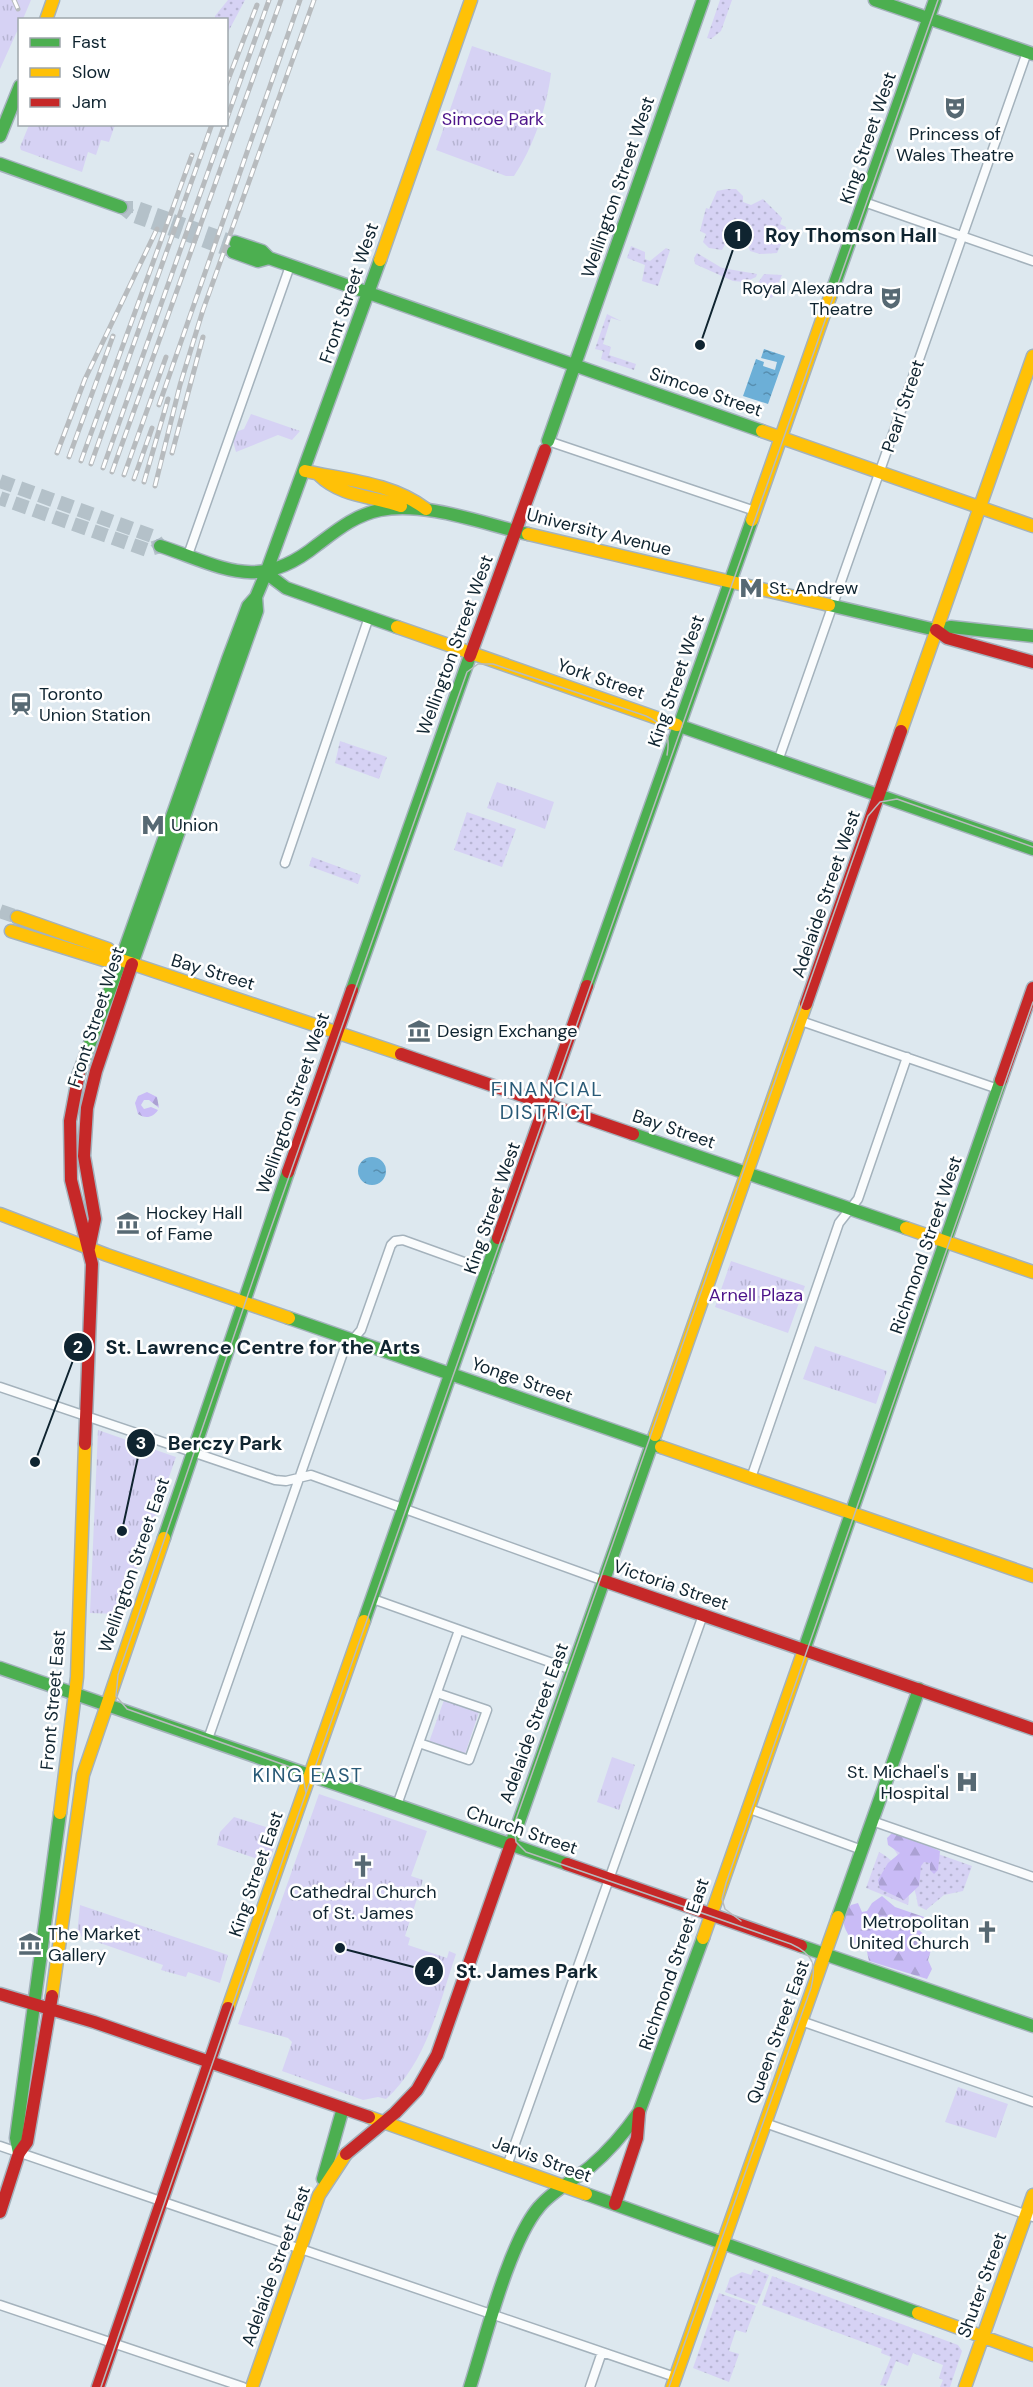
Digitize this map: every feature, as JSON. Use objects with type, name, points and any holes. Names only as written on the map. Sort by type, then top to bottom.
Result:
[{"type":"main road","points":[[47,18],[53,0]]},
{"type":"main road","name":"Front Street West","points":[[89,1248],[70,1174],[70,1120],[80,1066],[126,962],[233,661],[257,611],[256,597],[304,471],[471,0]]},
{"type":"main road","name":"Wellington Street West","points":[[243,1302],[702,0]]},
{"type":"main road","points":[[875,0],[1030,53]]},
{"type":"main road","name":"King Street West","points":[[452,1375],[935,0]]},
{"type":"main road","points":[[0,136],[18,91]]},
{"type":"main road","points":[[0,164],[121,207]]},
{"type":"main road","name":"Simcoe Street","points":[[234,247],[258,261],[270,258],[1033,526]]},
{"type":"main road","name":"Adelaide Street West","points":[[652,1444],[1033,356]]},
{"type":"main road","points":[[304,471],[393,490],[413,499],[427,510]]},
{"type":"main road","points":[[319,475],[330,486],[339,490],[385,499],[404,507]]},
{"type":"main road","name":"University Avenue","points":[[266,573],[302,559],[354,519],[404,507],[515,530],[936,630],[947,638],[1033,662]]},
{"type":"main road","name":"York Street","points":[[160,546],[245,573],[266,573],[286,588],[1033,849]]},
{"type":"main road","name":"University Avenue","points":[[936,630],[951,627],[1033,636]]},
{"type":"main road","name":"Bay Street","points":[[17,917],[108,949],[126,962]]},
{"type":"main road","name":"Bay Street","points":[[11,931],[104,960],[126,962],[337,1032],[1033,1272]]},
{"type":"main road","name":"Front Street West","points":[[89,1248],[95,1219],[86,1172],[87,1116],[96,1071],[126,962]]},
{"type":"main road","name":"Richmond Street West","points":[[852,1513],[1033,988]]},
{"type":"main road","points":[[80,1066],[96,1071]]},
{"type":"main road","points":[[70,1174],[86,1172]]},
{"type":"main road","name":"Yonge Street","points":[[0,1214],[89,1248],[351,1340],[1033,1576]]},
{"type":"main road","name":"Front Street East","points":[[19,2153],[16,2139],[36,2006],[75,1694],[84,1416],[92,1264],[89,1248]]},
{"type":"main road","name":"Wellington Street East","points":[[106,1704],[243,1302]]},
{"type":"main road","name":"King Street East","points":[[98,2387],[310,1775],[452,1375]]},
{"type":"main road","name":"Adelaide Street East","points":[[252,2387],[319,2195],[347,2152],[417,2090],[437,2055],[652,1444]]},
{"type":"main road","name":"Richmond Street East","points":[[470,2387],[513,2257],[530,2218],[541,2204],[609,2149],[639,2112],[852,1513]]},
{"type":"main road","name":"Victoria Street","points":[[604,1581],[1033,1729]]},
{"type":"main road","name":"Church Street","points":[[0,1668],[1033,2026]]},
{"type":"main road","name":"Queen Street East","points":[[674,2382],[919,1689]]},
{"type":"main road","name":"Front Street East","points":[[0,2212],[19,2153],[27,2142],[50,2009],[77,1806],[83,1775],[106,1704]]},
{"type":"main road","name":"Jarvis Street","points":[[0,1994],[343,2108],[563,2187],[723,2241],[1033,2355]]},
{"type":"main road","points":[[319,2195],[343,2108]]},
{"type":"main road","points":[[615,2204],[637,2138],[639,2112]]},
{"type":"main road","name":"Shuter Street","points":[[964,2387],[1030,2216],[1033,2195]]},
{"type":"street","name":"Pearl Street","points":[[778,761],[962,236],[1030,53]]},
{"type":"street","points":[[864,202],[1033,261]]},
{"type":"street","points":[[188,555],[291,266]]},
{"type":"street","points":[[547,445],[655,476],[755,511]]},
{"type":"street","points":[[285,863],[369,617]]},
{"type":"street","points":[[801,1021],[998,1089]]},
{"type":"street","points":[[751,1478],[839,1223],[858,1199],[907,1057]]},
{"type":"street","points":[[208,1739],[344,1350],[361,1330],[389,1249],[398,1240],[489,1271]]},
{"type":"street","name":"Victoria Street","points":[[0,1387],[275,1480],[286,1481],[311,1475],[604,1581]]},
{"type":"street","points":[[373,1599],[572,1670]]},
{"type":"street","points":[[507,2166],[703,1615]]},
{"type":"street","points":[[397,1805],[459,1630]]},
{"type":"street","points":[[419,1743],[469,1761],[487,1710],[437,1693]]},
{"type":"street","points":[[747,1808],[862,1850]]},
{"type":"street","points":[[872,1821],[1033,1877]]},
{"type":"street","points":[[801,2021],[1033,2102]]},
{"type":"street","points":[[765,2123],[1030,2216]]},
{"type":"street","points":[[0,2146],[602,2352],[674,2382]]},
{"type":"street","points":[[0,2305],[243,2387]]},
{"type":"street","points":[[590,2387],[602,2352]]},
{"type":"green space","points":[[0,0],[31,0],[23,18],[18,18],[18,29],[0,69]]},
{"type":"green space","points":[[228,0],[245,0],[228,32],[228,18],[215,18]]},
{"type":"green space","points":[[720,0],[732,0],[721,31],[711,39],[707,38]]},
{"type":"green space","name":"Simcoe Park","points":[[472,46],[551,73],[538,127],[514,176],[506,176],[436,150]]},
{"type":"green space","points":[[28,126],[115,126],[109,142],[101,140],[96,155],[88,152],[82,172],[21,150],[20,147]]},
{"type":"green space","points":[[736,189],[743,196],[743,202],[751,205],[763,199],[782,218],[780,224],[786,227],[777,253],[760,254],[750,251],[747,243],[728,239],[722,250],[709,248],[703,242],[706,234],[700,231],[706,208],[709,209],[717,191]]},
{"type":"green space","points":[[631,246],[645,252],[645,259],[650,261],[666,248],[670,250],[658,286],[642,281],[645,265],[627,258]]},
{"type":"green space","points":[[697,253],[722,268],[757,274],[756,277],[745,282],[733,281],[695,264],[694,258]]},
{"type":"green space","points":[[764,274],[782,275],[772,298],[740,288],[755,287]]},
{"type":"green space","points":[[607,314],[621,321],[611,318],[603,344],[611,347],[609,355],[636,364],[634,370],[601,359],[603,351],[595,349]]},
{"type":"green space","points":[[251,414],[300,431],[292,440],[278,435],[236,452],[233,441],[238,431],[244,429]]},
{"type":"green space","points":[[340,741],[387,757],[379,779],[335,763]]},
{"type":"green space","points":[[497,782],[554,802],[545,829],[487,808]]},
{"type":"green space","points":[[467,812],[516,829],[502,867],[454,850]]},
{"type":"green space","points":[[312,857],[361,875],[358,884],[309,866]]},
{"type":"green space","points":[[147,1092],[157,1097],[159,1108],[149,1100],[144,1100],[141,1105],[144,1109],[151,1107],[158,1110],[154,1115],[146,1117],[138,1114],[135,1103],[138,1096]]},
{"type":"green space","name":"Arnell Plaza","points":[[731,1261],[805,1286],[788,1333],[715,1307]]},
{"type":"green space","points":[[815,1346],[887,1371],[876,1404],[803,1379]]},
{"type":"green space","points":[[98,1430],[176,1457],[121,1614],[90,1613]]},
{"type":"green space","points":[[444,1700],[479,1712],[465,1754],[429,1742]]},
{"type":"green space","points":[[612,1757],[635,1765],[619,1810],[597,1802]]},
{"type":"green space","points":[[319,1794],[427,1831],[411,1876],[423,1880],[405,1936],[410,1938],[408,1945],[447,1958],[449,1951],[456,1954],[422,2050],[412,2068],[386,2099],[378,2097],[363,2100],[282,2071],[292,2042],[288,2038],[238,2024]]},
{"type":"green space","points":[[234,1817],[279,1831],[269,1863],[217,1845],[220,1832]]},
{"type":"green space","points":[[894,1831],[940,1851],[938,1870],[934,1874],[930,1870],[930,1863],[924,1862],[921,1866],[919,1886],[904,1900],[880,1889],[878,1880],[888,1863],[900,1853],[888,1845],[887,1838]]},
{"type":"green space","points":[[890,1837],[972,1866],[963,1891],[944,1895],[926,1910],[918,1906],[911,1880],[904,1864],[889,1842]]},
{"type":"green space","points":[[879,1852],[902,1874],[908,1890],[908,1905],[866,1888]]},
{"type":"green space","points":[[882,1896],[895,1907],[924,1917],[926,1923],[919,1930],[933,1943],[928,1960],[932,1969],[927,1979],[869,1961],[866,1947],[856,1945],[846,1930],[845,1916],[851,1905],[858,1903],[862,1912],[867,1911],[872,1903]]},
{"type":"green space","points":[[80,1905],[228,1955],[220,1983],[188,1972],[186,1977],[161,1970],[163,1965],[77,1935]]},
{"type":"green space","points":[[958,2087],[1008,2104],[996,2138],[945,2122]]},
{"type":"green space","points":[[754,2269],[769,2275],[757,2304],[725,2292],[730,2278],[742,2272],[751,2275]]},
{"type":"green space","points":[[772,2276],[958,2345],[962,2351],[950,2387],[940,2387],[943,2380],[939,2378],[943,2365],[913,2353],[908,2366],[896,2361],[886,2386],[880,2385],[891,2357],[881,2353],[882,2349],[762,2305]]},
{"type":"green space","points":[[719,2293],[756,2306],[746,2333],[736,2330],[729,2351],[739,2354],[729,2382],[693,2368]]},
{"type":"water","points":[[764,349],[785,356],[768,404],[743,396],[756,359],[764,362],[763,366],[775,370],[777,362],[761,358]]},
{"type":"water","points":[[372,1157],[382,1161],[386,1171],[382,1181],[372,1185],[362,1181],[358,1171],[362,1161]]},
{"type":"tunnel","points":[[121,207],[132,216],[233,252]]},
{"type":"tunnel","points":[[121,207],[137,207],[235,242]]},
{"type":"tunnel","points":[[0,481],[152,536],[160,546],[147,550],[0,498]]},
{"type":"tunnel","points":[[0,911],[17,917]]},
{"type":"tram line","points":[[101,2387],[288,1844],[938,0]]},
{"type":"tram line","points":[[306,1793],[303,1777],[293,1768],[127,1709],[116,1696],[118,1675],[266,1242],[467,672],[478,664],[493,664],[646,716],[658,723],[665,731],[668,741],[667,755]]},
{"type":"tram line","points":[[669,2387],[811,1988],[814,1972],[812,1961],[809,1956],[791,1944],[526,1852],[516,1842],[514,1825],[868,816],[880,802],[897,799],[1033,847]]},
{"type":"tram line","points":[[741,1921],[725,1909],[722,1899],[726,1883],[1033,1002]]},
{"type":"railway","points":[[14,0],[18,9]]},
{"type":"railway","points":[[228,115],[269,0]]},
{"type":"railway","points":[[112,472],[281,0]]},
{"type":"railway","points":[[159,405],[300,0]]},
{"type":"railway","points":[[155,486],[180,385],[203,310],[314,0]]},
{"type":"railway","points":[[228,80],[257,5]]},
{"type":"railway","points":[[91,464],[211,126]]},
{"type":"railway","points":[[103,468],[224,126]]},
{"type":"railway","points":[[81,461],[192,155]]},
{"type":"railway","points":[[57,453],[85,379],[157,229]]},
{"type":"railway","points":[[69,457],[113,336]]},
{"type":"railway","points":[[172,453],[203,337]]},
{"type":"railway","points":[[124,475],[166,357]]},
{"type":"railway","points":[[144,482],[168,399]]},
{"type":"railway","points":[[134,479],[152,428]]},
{"type":"traffic: fast","points":[[548,441],[703,0]]},
{"type":"traffic: fast","points":[[875,0],[1033,54]]},
{"type":"traffic: fast","points":[[830,297],[935,0]]},
{"type":"traffic: fast","points":[[0,136],[18,91]]},
{"type":"traffic: fast","points":[[0,164],[121,207]]},
{"type":"traffic: fast","points":[[235,242],[262,251],[269,258],[762,431]]},
{"type":"traffic: fast","points":[[233,252],[258,261],[269,258]]},
{"type":"traffic: fast","points":[[266,573],[380,260]]},
{"type":"traffic: fast","points":[[160,546],[222,568],[258,572],[296,560],[362,515],[397,508],[435,511],[528,534]]},
{"type":"traffic: fast","points":[[587,986],[752,520]]},
{"type":"traffic: fast","points":[[121,960],[228,659],[248,606],[256,597],[266,573],[286,588],[397,627]]},
{"type":"traffic: fast","points":[[132,964],[257,611],[256,597]]},
{"type":"traffic: fast","points":[[829,605],[936,630],[951,627],[1033,636]]},
{"type":"traffic: fast","points":[[352,990],[470,656]]},
{"type":"traffic: fast","points":[[677,725],[1033,849]]},
{"type":"traffic: fast","points":[[79,1073],[121,960]]},
{"type":"traffic: fast","points":[[804,1650],[1001,1080]]},
{"type":"traffic: fast","points":[[633,1134],[906,1228]]},
{"type":"traffic: fast","points":[[164,1538],[288,1172]]},
{"type":"traffic: fast","points":[[364,1621],[498,1238]]},
{"type":"traffic: fast","points":[[289,1318],[661,1447]]},
{"type":"traffic: fast","points":[[511,1844],[655,1435]]},
{"type":"traffic: fast","points":[[0,1668],[567,1864]]},
{"type":"traffic: fast","points":[[838,1917],[919,1689]]},
{"type":"traffic: fast","points":[[19,2153],[16,2138],[60,1813]]},
{"type":"traffic: fast","points":[[470,2387],[499,2292],[528,2223],[550,2196],[604,2154],[639,2112],[703,1938]]},
{"type":"traffic: fast","points":[[801,1946],[1033,2026]]},
{"type":"traffic: fast","points":[[323,2179],[343,2108]]},
{"type":"traffic: fast","points":[[586,2194],[918,2313]]},
{"type":"traffic: slow","points":[[47,18],[53,0]]},
{"type":"traffic: slow","points":[[380,260],[471,0]]},
{"type":"traffic: slow","points":[[752,520],[830,297]]},
{"type":"traffic: slow","points":[[901,731],[1033,356]]},
{"type":"traffic: slow","points":[[762,431],[1033,526]]},
{"type":"traffic: slow","points":[[305,471],[384,488],[399,493],[426,509]]},
{"type":"traffic: slow","points":[[319,475],[347,492],[401,506]]},
{"type":"traffic: slow","points":[[528,534],[829,605]]},
{"type":"traffic: slow","points":[[397,627],[677,725]]},
{"type":"traffic: slow","points":[[17,917],[108,949],[121,960]]},
{"type":"traffic: slow","points":[[11,931],[104,960],[121,960],[401,1054]]},
{"type":"traffic: slow","points":[[655,1435],[806,1004]]},
{"type":"traffic: slow","points":[[0,1214],[107,1255],[289,1318]]},
{"type":"traffic: slow","points":[[906,1228],[1033,1272]]},
{"type":"traffic: slow","points":[[60,1813],[77,1677],[85,1444]]},
{"type":"traffic: slow","points":[[661,1447],[1033,1576]]},
{"type":"traffic: slow","points":[[52,1996],[83,1775],[164,1538]]},
{"type":"traffic: slow","points":[[228,2008],[364,1621]]},
{"type":"traffic: slow","points":[[703,1938],[804,1650]]},
{"type":"traffic: slow","points":[[672,2387],[838,1917]]},
{"type":"traffic: slow","points":[[369,2117],[586,2194]]},
{"type":"traffic: slow","points":[[252,2387],[319,2195],[346,2154]]},
{"type":"traffic: slow","points":[[965,2387],[1033,2195]]},
{"type":"traffic: slow","points":[[918,2313],[1033,2355]]},
{"type":"traffic: jam","points":[[470,656],[545,450]]},
{"type":"traffic: jam","points":[[936,630],[947,638],[1033,662]]},
{"type":"traffic: jam","points":[[806,1004],[901,731]]},
{"type":"traffic: jam","points":[[89,1248],[95,1219],[84,1156],[87,1108],[96,1071],[132,964]]},
{"type":"traffic: jam","points":[[498,1238],[587,986]]},
{"type":"traffic: jam","points":[[1001,1080],[1033,988]]},
{"type":"traffic: jam","points":[[288,1172],[352,990]]},
{"type":"traffic: jam","points":[[401,1054],[633,1134]]},
{"type":"traffic: jam","points":[[79,1073],[70,1121],[71,1180],[92,1264],[85,1444]]},
{"type":"traffic: jam","points":[[604,1581],[1033,1729]]},
{"type":"traffic: jam","points":[[346,2154],[395,2113],[417,2090],[437,2055],[511,1844]]},
{"type":"traffic: jam","points":[[567,1864],[801,1946]]},
{"type":"traffic: jam","points":[[0,1994],[94,2022],[369,2117]]},
{"type":"traffic: jam","points":[[0,2212],[19,2153],[27,2142],[52,1996]]},
{"type":"traffic: jam","points":[[98,2387],[228,2008]]},
{"type":"traffic: jam","points":[[615,2204],[637,2138],[639,2113]]},
{"type":"place","name":"Princess of Wales Theatre","points":[[955,108]]},
{"type":"place","name":"Royal Alexandra Theatre","points":[[891,298]]},
{"type":"place","name":"Roy Thomson Hall","points":[[700,345]]},
{"type":"place","name":"St. Andrew","points":[[751,588]]},
{"type":"place","name":"Toronto Union Station","points":[[21,704]]},
{"type":"place","name":"Union","points":[[153,825]]},
{"type":"place","name":"Design Exchange","points":[[419,1031]]},
{"type":"place","name":"Hockey Hall of Fame","points":[[128,1223]]},
{"type":"place","name":"St. Lawrence Centre for the Arts","points":[[35,1462]]},
{"type":"place","name":"Berczy Park","points":[[122,1531]]},
{"type":"place","name":"St. Michael's Hospital","points":[[967,1782]]},
{"type":"place","name":"Cathedral Church of St. James","points":[[363,1866]]},
{"type":"place","name":"Metropolitan United Church","points":[[987,1932]]},
{"type":"place","name":"The Market Gallery","points":[[30,1944]]},
{"type":"place","name":"St. James Park","points":[[340,1948]]},
{"type":"district","name":"FINANCIAL DISTRICT","points":[[547,1100]]},
{"type":"district","name":"KING EAST","points":[[308,1775]]}]
